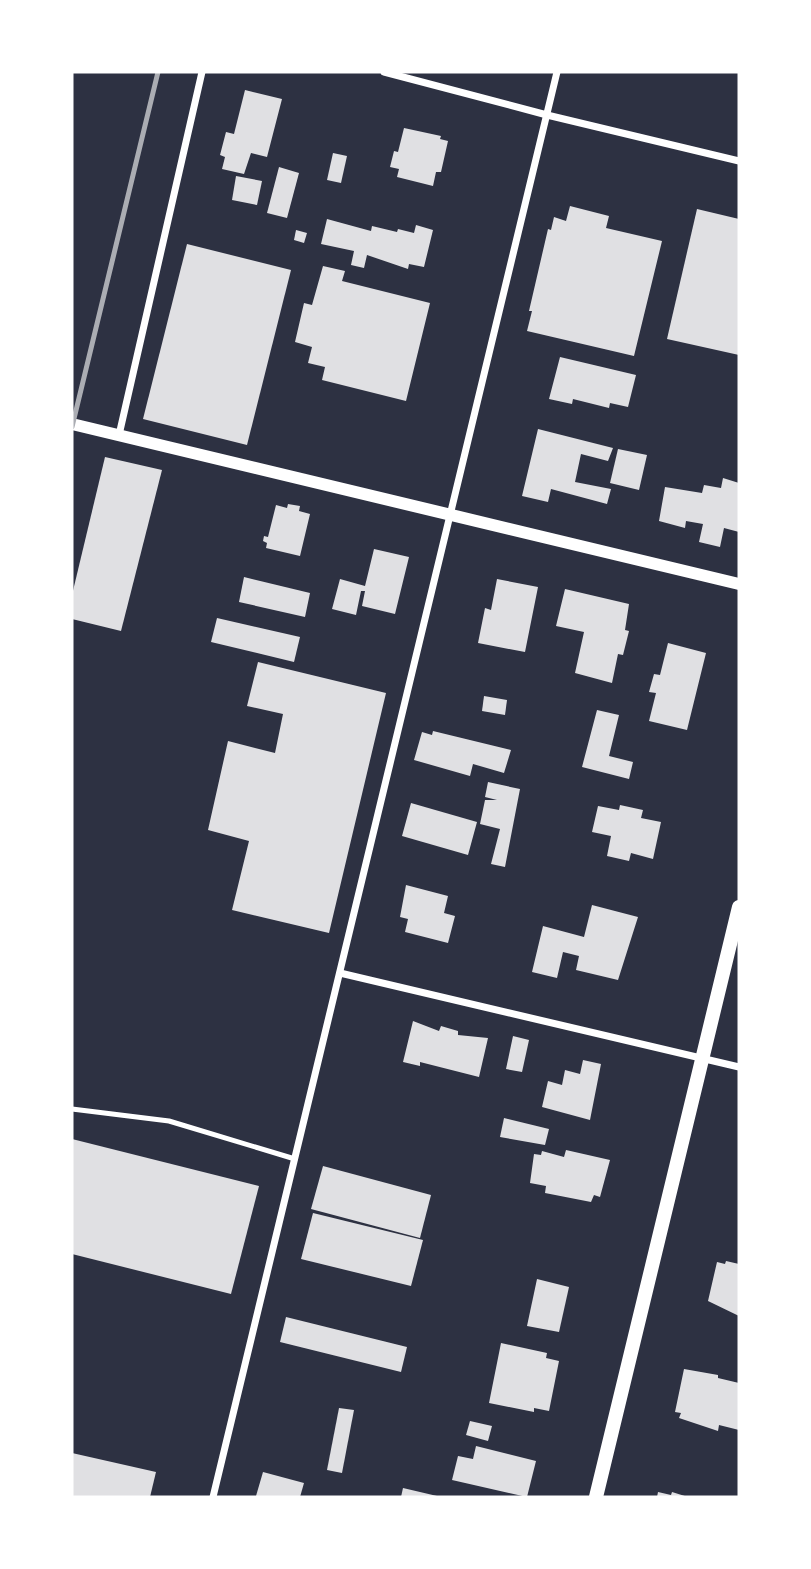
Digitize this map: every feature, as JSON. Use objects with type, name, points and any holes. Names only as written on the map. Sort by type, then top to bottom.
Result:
[{"type":"main road","points":[[596,1497],[739,907]]},
{"type":"street","points":[[118,435],[202,72]]},
{"type":"street","points":[[384,72],[739,161]]},
{"type":"street","points":[[213,1497],[557,72]]},
{"type":"street","points":[[72,424],[739,584]]},
{"type":"street","points":[[340,973],[739,1067]]},
{"type":"lane","points":[[72,1109],[169,1121],[295,1159]]},
{"type":"building","points":[[245,90],[282,99],[267,157],[251,153],[244,174],[222,169],[225,157],[220,155],[226,132],[234,134]]},
{"type":"building","points":[[404,128],[441,136],[440,139],[448,141],[441,172],[436,172],[433,186],[397,177],[399,169],[390,167],[394,151],[398,152]]},
{"type":"building","points":[[333,153],[347,156],[341,183],[327,180]]},
{"type":"building","points":[[279,167],[299,173],[287,218],[267,213]]},
{"type":"building","points":[[236,176],[262,181],[257,205],[232,200]]},
{"type":"building","points":[[570,206],[609,216],[606,228],[662,241],[634,356],[527,331],[548,229],[551,230],[554,217],[566,221]]},
{"type":"building","points":[[697,209],[739,219],[739,355],[667,339]]},
{"type":"building","points":[[327,219],[371,231],[372,226],[414,233],[416,225],[433,230],[424,267],[409,264],[408,269],[367,255],[364,268],[351,265],[354,251],[321,244]]},
{"type":"building","points":[[296,230],[307,233],[304,243],[294,240]]},
{"type":"building","points":[[187,244],[291,270],[247,445],[143,419]]},
{"type":"building","points":[[323,266],[345,271],[342,281],[430,303],[406,401],[322,380],[325,367],[308,363],[312,347],[295,342],[304,303],[312,305]]},
{"type":"building","points":[[560,357],[636,375],[628,407],[610,403],[609,408],[573,399],[572,404],[549,399]]},
{"type":"building","points":[[538,429],[613,448],[608,461],[581,454],[575,482],[611,489],[607,504],[551,489],[548,502],[522,496]]},
{"type":"building","points":[[618,449],[647,455],[639,490],[610,483]]},
{"type":"building","points":[[105,457],[162,470],[121,631],[72,619],[72,595]]},
{"type":"building","points":[[723,478],[739,483],[739,532],[724,528],[720,547],[699,542],[703,524],[686,521],[685,528],[659,521],[665,487],[702,493],[704,485],[721,488]]},
{"type":"building","points":[[288,504],[300,506],[299,511],[310,514],[300,556],[266,548],[267,543],[263,541],[264,536],[268,537],[276,505],[287,508]]},
{"type":"building","points":[[374,549],[409,557],[395,614],[362,606],[365,591],[361,591],[356,615],[332,609],[340,579],[365,586]]},
{"type":"building","points":[[244,577],[310,593],[305,617],[239,602]]},
{"type":"building","points":[[497,579],[538,587],[525,652],[478,643],[485,608],[491,610]]},
{"type":"building","points":[[565,589],[629,604],[625,630],[629,631],[623,655],[618,654],[612,683],[575,673],[584,632],[556,626]]},
{"type":"building","points":[[217,618],[300,637],[294,662],[211,642]]},
{"type":"building","points":[[668,643],[706,653],[687,730],[649,721],[656,693],[649,692],[654,674],[660,675]]},
{"type":"building","points":[[258,662],[386,693],[329,933],[232,910],[249,841],[208,830],[228,741],[275,753],[283,714],[247,706]]},
{"type":"building","points":[[484,696],[507,700],[505,715],[482,711]]},
{"type":"building","points":[[597,710],[619,715],[609,756],[633,762],[629,779],[582,767]]},
{"type":"building","points":[[433,731],[511,750],[504,773],[473,764],[470,776],[414,760],[422,732],[432,735]]},
{"type":"building","points":[[488,782],[520,789],[505,867],[491,864],[500,829],[480,824],[485,800],[497,800],[485,797]]},
{"type":"building","points":[[411,803],[477,822],[468,855],[402,836]]},
{"type":"building","points":[[620,805],[643,810],[641,818],[661,822],[653,859],[631,853],[629,861],[607,856],[611,836],[592,832],[598,806],[619,810]]},
{"type":"building","points":[[406,885],[448,896],[444,913],[455,916],[448,943],[405,932],[408,919],[400,917]]},
{"type":"building","points":[[592,905],[638,917],[618,980],[576,970],[579,956],[563,952],[557,978],[532,972],[543,926],[584,937]]},
{"type":"building","points":[[413,1021],[439,1031],[441,1026],[458,1031],[458,1035],[488,1038],[479,1077],[420,1062],[420,1066],[403,1062]]},
{"type":"building","points":[[513,1036],[529,1040],[522,1072],[506,1069]]},
{"type":"building","points":[[583,1060],[601,1064],[590,1120],[542,1107],[548,1081],[562,1085],[565,1070],[580,1074]]},
{"type":"building","points":[[504,1118],[549,1129],[545,1145],[500,1137]]},
{"type":"building","points":[[72,1139],[259,1186],[231,1294],[72,1254]]},
{"type":"building","points":[[566,1150],[610,1160],[600,1197],[594,1195],[591,1202],[545,1193],[546,1186],[530,1183],[534,1154],[541,1155],[542,1151],[564,1157]]},
{"type":"building","points":[[323,1166],[431,1195],[420,1238],[311,1209]]},
{"type":"building","points":[[313,1213],[423,1240],[411,1286],[301,1259]]},
{"type":"building","points":[[726,1261],[739,1264],[739,1316],[708,1301],[717,1262],[725,1264]]},
{"type":"building","points":[[537,1279],[569,1287],[559,1332],[527,1326]]},
{"type":"building","points":[[286,1317],[407,1347],[401,1372],[280,1342]]},
{"type":"building","points":[[501,1343],[547,1353],[546,1358],[559,1361],[549,1411],[534,1408],[534,1412],[489,1403]]},
{"type":"building","points":[[684,1369],[718,1375],[718,1378],[739,1383],[739,1430],[719,1425],[718,1431],[679,1418],[681,1413],[675,1412]]},
{"type":"building","points":[[339,1408],[354,1410],[342,1473],[327,1470]]},
{"type":"building","points":[[470,1421],[492,1426],[488,1441],[466,1435]]},
{"type":"building","points":[[476,1446],[536,1461],[527,1497],[452,1480],[458,1456],[473,1459]]},
{"type":"building","points":[[72,1453],[156,1472],[150,1497],[72,1497]]},
{"type":"building","points":[[263,1472],[304,1483],[300,1497],[256,1496]]},
{"type":"building","points":[[403,1488],[437,1496],[437,1497],[401,1497]]},
{"type":"building","points":[[658,1492],[671,1495],[672,1492],[688,1497],[657,1497]]},
{"type":"railway","points":[[72,427],[158,72]]}]
